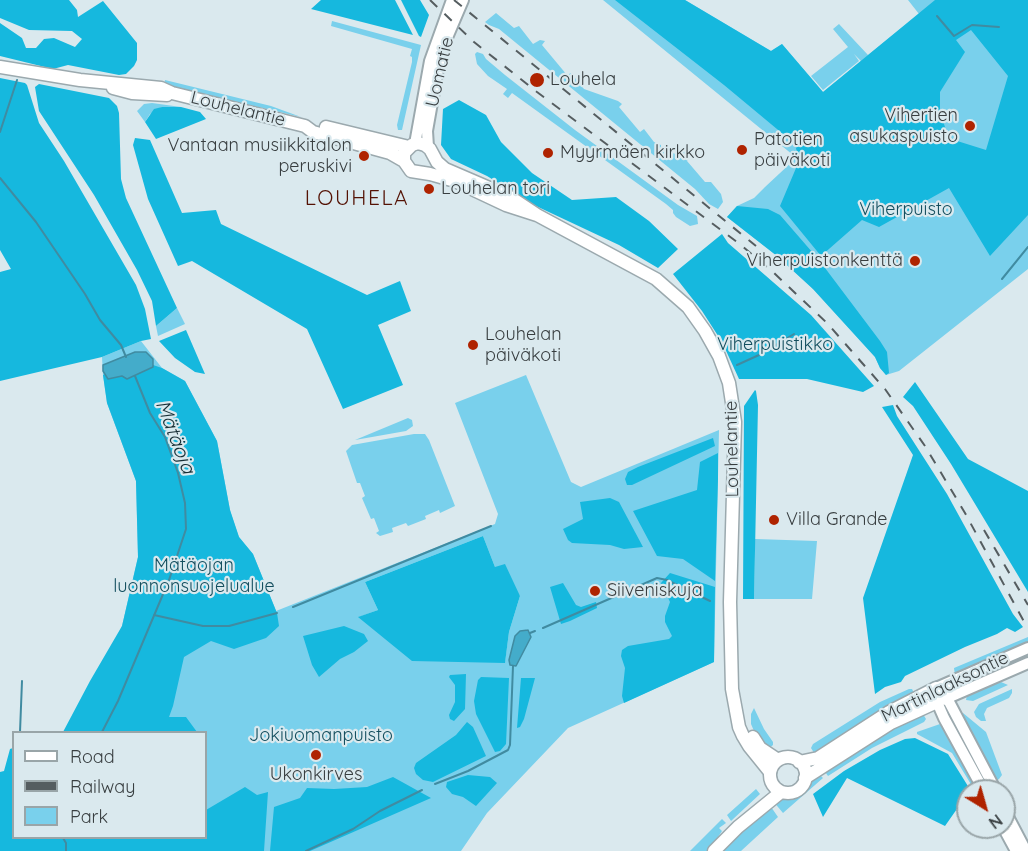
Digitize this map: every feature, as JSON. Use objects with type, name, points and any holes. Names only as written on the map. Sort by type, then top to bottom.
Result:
[{"type":"main road","name":"Louhelantie","points":[[0,67],[80,80],[165,89],[172,93],[305,126],[313,132],[390,153],[404,161]]},
{"type":"main road","name":"Louhelantie","points":[[305,126],[314,124],[412,145]]},
{"type":"main road","points":[[421,144],[431,152],[430,166],[422,172],[411,171],[404,161],[404,153],[412,145],[421,144]]},
{"type":"main road","name":"Louhelantie","points":[[431,152],[446,169],[510,197],[656,279],[688,307],[719,356],[730,389],[735,422],[730,602],[732,689],[739,727],[743,736],[774,782]]},
{"type":"main road","name":"Louhelantie","points":[[422,172],[455,181],[506,205],[537,214]]},
{"type":"main road","name":"Martinlaaksontie","points":[[799,762],[818,758],[889,712],[936,688]]},
{"type":"main road","name":"Martinlaaksontie","points":[[805,778],[891,723],[942,700]]},
{"type":"main road","name":"Louhelantie","points":[[736,707],[760,748],[778,760]]},
{"type":"main road","points":[[714,851],[738,827],[774,782],[778,760],[791,758],[799,762],[805,772],[805,778],[798,789],[790,793],[774,782]]},
{"type":"street","name":"Uomatie","points":[[412,145],[430,61],[452,0]]},
{"type":"street","name":"Uomatie","points":[[431,152],[427,131],[439,63],[463,0]]},
{"type":"street","name":"Martinlaaksontie","points":[[936,688],[1028,648]]},
{"type":"street","name":"Martinlaaksontie","points":[[942,700],[1028,663]]},
{"type":"street","points":[[936,688],[978,779]]},
{"type":"street","points":[[942,700],[989,779]]},
{"type":"street","points":[[1016,832],[1026,851]]},
{"type":"green space","points":[[0,0],[69,0],[77,10],[78,17],[103,1],[137,43],[137,60],[126,74],[119,75],[68,65],[53,69],[0,56],[0,23],[22,38],[26,48],[36,48],[44,39],[54,38],[75,47],[82,39],[72,31],[29,30],[0,18]]},
{"type":"green space","points":[[321,0],[395,0],[413,35],[311,9]]},
{"type":"green space","points":[[401,0],[420,0],[429,15],[421,37],[419,36]]},
{"type":"green space","name":"Viherpuisto","points":[[603,0],[685,0],[771,51],[782,44],[823,92],[861,61],[854,54],[859,61],[823,90],[811,76],[848,47],[833,29],[839,24],[868,55],[919,14],[908,0],[1028,0],[1028,269],[899,371],[886,375],[875,357],[813,289],[777,256],[727,217],[737,206],[754,198],[794,160],[793,155]]},
{"type":"green space","points":[[615,0],[685,0],[771,51],[782,44],[823,92],[935,0],[1028,0],[1028,215],[990,256],[949,188],[879,227],[862,220],[821,256],[780,206],[799,161],[795,144]],"holes":[[[971,30],[1008,76],[986,150],[954,140],[947,133],[940,112],[940,92],[965,52],[956,40]]]},
{"type":"green space","points":[[496,13],[514,28],[519,26],[533,44],[540,40],[545,41],[542,45],[567,75],[571,73],[584,89],[622,104],[619,107],[640,132],[644,129],[654,142],[661,145],[661,150],[676,154],[678,149],[684,150],[690,156],[687,161],[705,182],[711,182],[721,194],[723,202],[718,209],[709,204],[695,189],[499,29],[485,22]]},
{"type":"green space","points":[[332,21],[421,45],[402,130],[398,130],[397,125],[412,62],[410,56],[412,49],[331,26]]},
{"type":"green space","points":[[477,52],[483,54],[505,75],[575,130],[678,205],[697,216],[698,224],[690,226],[676,217],[673,210],[666,204],[512,93],[508,98],[503,94],[507,89],[488,76],[477,64],[475,54]]},
{"type":"green space","points":[[0,78],[27,85],[39,123],[64,161],[136,285],[145,309],[151,339],[102,357],[0,381],[0,272],[11,269],[0,250]]},
{"type":"green space","points":[[165,80],[271,106],[301,117],[164,85]]},
{"type":"green space","points":[[39,84],[109,98],[117,106],[121,179],[126,198],[177,308],[156,326],[152,301],[137,270],[94,195],[39,111],[35,87]]},
{"type":"green space","points":[[459,100],[486,115],[501,142],[532,173],[572,200],[616,197],[649,221],[678,249],[658,268],[619,245],[536,206],[487,176],[451,159],[441,145],[443,109]]},
{"type":"green space","points":[[144,104],[181,107],[162,107],[150,114],[145,122],[137,111]]},
{"type":"green space","points":[[181,107],[200,112],[206,119],[156,139],[145,122],[154,109]]},
{"type":"green space","points":[[135,138],[150,140],[182,213],[216,210],[221,224],[367,295],[400,281],[411,311],[378,325],[403,385],[343,409],[307,329],[192,261],[178,266],[148,199],[133,145]]},
{"type":"green space","points":[[737,206],[768,209],[780,215],[819,260],[880,341],[887,352],[889,373],[886,375],[875,357],[813,289],[777,256],[727,217]]},
{"type":"green space","name":"Viherpuistikko","points":[[722,234],[728,243],[811,315],[874,386],[863,392],[807,379],[739,379],[722,342],[702,311],[673,274]]},
{"type":"green space","points":[[177,308],[185,324],[158,336],[156,326]]},
{"type":"green space","points":[[186,330],[205,374],[195,372],[175,358],[159,341]]},
{"type":"green space","name":"Jokiuomanpuisto","points":[[141,341],[162,368],[185,381],[217,441],[230,510],[239,537],[253,554],[276,611],[495,524],[498,514],[455,403],[526,375],[571,482],[581,487],[719,430],[714,662],[568,728],[487,813],[461,851],[0,851],[13,839],[207,839],[207,731],[76,731],[122,626],[138,557],[136,481],[107,403],[102,357]],"holes":[[[483,536],[495,567],[520,596],[509,632],[505,662],[359,617],[378,610],[365,582]]]},
{"type":"green space","name":"Mätäojan luonnonsuojelualue","points":[[147,363],[162,368],[185,381],[217,441],[230,510],[239,537],[253,554],[277,613],[279,626],[266,638],[234,649],[211,641],[184,657],[169,717],[186,717],[196,731],[64,731],[122,626],[138,557],[136,481],[107,403],[103,375],[121,368]]},
{"type":"green space","points":[[915,382],[968,459],[1028,491],[1028,592],[951,464],[913,406],[903,397]]},
{"type":"green space","points":[[755,390],[758,405],[754,599],[743,599],[744,406]]},
{"type":"green space","points":[[893,405],[897,416],[947,494],[1013,614],[1023,627],[1015,632],[1007,628],[965,647],[905,676],[901,682],[885,687],[875,694],[863,598],[913,455],[882,407]]},
{"type":"green space","points":[[408,418],[412,420],[413,426],[406,431],[355,440]]},
{"type":"green space","points":[[425,434],[429,440],[455,506],[440,513],[439,510],[425,516],[426,519],[408,526],[406,523],[392,528],[393,532],[380,536],[376,533],[379,531],[374,518],[371,519],[362,498],[365,496],[360,483],[357,483],[346,451],[352,445]]},
{"type":"green space","points":[[713,438],[715,446],[632,485],[627,485],[625,479],[628,472]]},
{"type":"green space","points":[[718,453],[715,581],[683,559],[657,556],[633,511],[697,490],[700,462]]},
{"type":"green space","points":[[610,498],[619,502],[643,547],[624,549],[610,545],[572,543],[568,540],[563,529],[583,519],[580,502]]},
{"type":"green space","points":[[483,536],[495,567],[505,564],[520,596],[509,632],[505,663],[412,661],[358,617],[378,610],[365,582]]},
{"type":"green space","points":[[755,539],[817,541],[812,599],[754,599]]},
{"type":"green space","points":[[670,573],[715,587],[714,662],[624,703],[622,696],[625,668],[621,656],[622,650],[628,646],[669,639],[672,636],[665,622],[670,602],[661,583]]},
{"type":"green space","points":[[563,583],[576,605],[581,607],[596,602],[597,608],[561,624],[550,587]]},
{"type":"green space","points":[[344,626],[364,634],[368,641],[340,659],[319,677],[312,665],[303,636]]},
{"type":"green space","points":[[1028,637],[1028,643],[955,676],[954,668]]},
{"type":"green space","points":[[466,674],[465,709],[454,721],[449,715],[455,702],[455,685],[449,677]]},
{"type":"green space","points":[[481,677],[509,678],[506,744],[500,751],[495,752],[476,714],[474,701],[478,680]]},
{"type":"green space","points":[[521,678],[535,678],[524,719],[517,728]]},
{"type":"green space","points":[[1001,682],[1008,685],[973,701],[966,700],[967,695]]},
{"type":"green space","points":[[912,689],[914,693],[816,756],[811,748],[813,744],[880,702]]},
{"type":"green space","points":[[1012,689],[1009,698],[987,708],[984,714],[986,721],[981,721],[976,717],[974,712],[979,704]]},
{"type":"green space","points":[[754,708],[773,742],[767,750],[757,738],[751,724],[751,714]]},
{"type":"green space","points":[[963,713],[986,732],[1002,775],[999,779],[995,779],[960,715]]},
{"type":"green space","points":[[923,714],[926,719],[924,722],[872,748],[828,776],[823,769],[903,722]]},
{"type":"green space","points":[[467,722],[473,727],[486,756],[433,782],[423,780],[416,774],[414,768],[416,763],[456,735]]},
{"type":"green space","points":[[940,724],[972,779],[968,779],[952,753],[917,732]]},
{"type":"green space","points":[[915,738],[948,754],[964,779],[956,779],[956,810],[945,826],[847,778],[823,817],[813,794],[844,771],[880,750],[905,739]]},
{"type":"green space","points":[[12,748],[12,839],[207,839],[207,809],[245,787],[257,795],[268,792],[264,851],[0,851],[0,772],[4,771]]},
{"type":"green space","points":[[818,773],[823,778],[783,813],[773,801],[781,797],[799,795]]},
{"type":"green space","points":[[468,775],[490,777],[497,783],[476,806],[463,797],[452,794],[446,787],[447,782]]},
{"type":"green space","points":[[393,777],[431,798],[310,851],[270,851],[274,807],[300,798],[307,788],[367,787]]},
{"type":"green space","points":[[756,789],[760,794],[731,821],[727,815]]},
{"type":"green space","points":[[769,804],[778,817],[741,851],[722,851]]},
{"type":"green space","points":[[722,819],[726,823],[719,828],[722,831],[707,851],[690,851]]},
{"type":"shaded area","name":"Mätäoja","points":[[135,352],[146,352],[153,359],[153,367],[127,379],[122,376],[108,379],[103,371],[103,365]]},
{"type":"shaded area","points":[[528,630],[531,637],[516,666],[510,665],[509,660],[515,636],[520,631]]},
{"type":"waterway","points":[[937,16],[954,36],[972,25],[999,27]]},
{"type":"waterway","points":[[0,132],[17,80]]},
{"type":"waterway","name":"Mätäoja","points":[[0,178],[36,222],[100,320],[121,345],[126,357]]},
{"type":"waterway","points":[[1002,279],[1028,247]]},
{"type":"waterway","points":[[737,365],[794,334]]},
{"type":"waterway","name":"Mätäoja","points":[[103,731],[118,701],[169,580],[186,529],[185,503],[178,473],[165,437],[150,413],[135,376]]},
{"type":"waterway","points":[[293,607],[491,526]]},
{"type":"waterway","points":[[543,628],[657,578],[667,580],[710,601]]},
{"type":"waterway","points":[[154,615],[203,626],[229,626],[277,613]]},
{"type":"waterway","points":[[530,633],[535,631]]},
{"type":"waterway","points":[[435,784],[468,771],[508,750],[513,666]]},
{"type":"waterway","points":[[20,731],[22,681]]},
{"type":"waterway","points":[[306,851],[353,829],[380,811],[422,790]]},
{"type":"waterway","name":"Mätäoja","points":[[64,839],[66,851]]},
{"type":"railway","points":[[430,0],[474,42],[537,92],[741,245],[827,323],[885,389],[925,446],[965,513],[1028,629]]},
{"type":"railway","points":[[454,0],[756,246]]},
{"type":"railway","points":[[984,530],[1028,605]]},
{"type":"place","name":"Louhela","points":[[537,80]]},
{"type":"place","name":"Vihertien asukaspuisto","points":[[970,126]]},
{"type":"place","name":"Patotien päiväkoti","points":[[742,150]]},
{"type":"place","name":"Myyrmäen kirkko","points":[[548,153]]},
{"type":"place","name":"Vantaan musiikkitalon peruskivi","points":[[364,156]]},
{"type":"place","name":"Louhelan tori","points":[[429,189]]},
{"type":"place","name":"Viherpuistonkenttä","points":[[915,261]]},
{"type":"place","name":"Louhelan päiväkoti","points":[[473,345]]},
{"type":"place","name":"Villa Grande","points":[[774,520]]},
{"type":"place","name":"Siiveniskuja","points":[[595,591]]},
{"type":"place","name":"Ukonkirves","points":[[316,755]]},
{"type":"district","name":"LOUHELA","points":[[357,199]]}]
